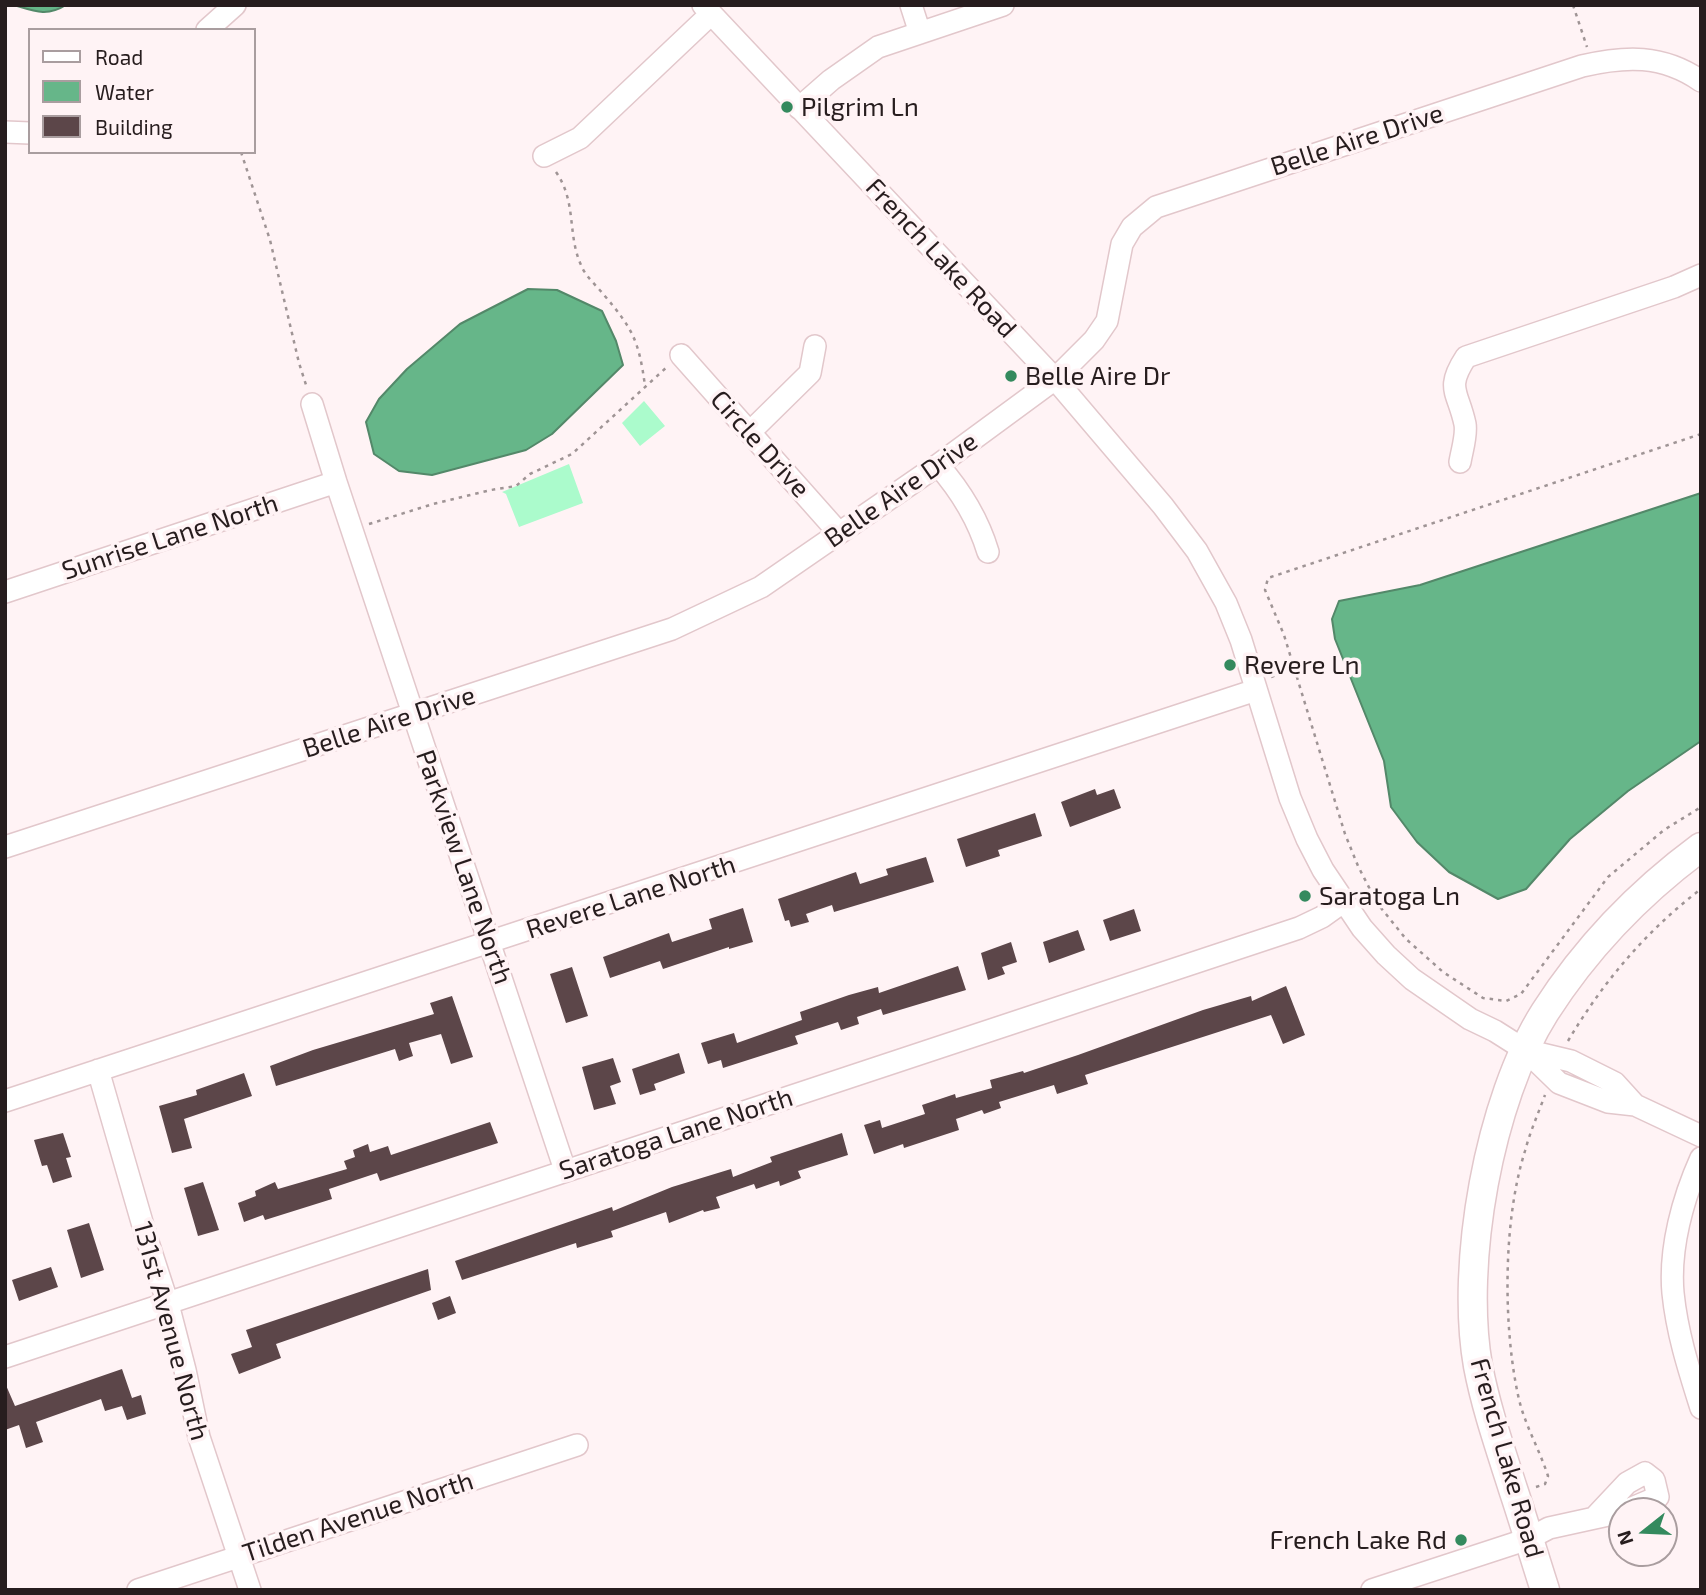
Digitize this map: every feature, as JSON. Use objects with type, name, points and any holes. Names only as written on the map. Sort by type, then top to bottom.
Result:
[{"type":"main road","points":[[1525,1050],[1545,1013],[1593,948],[1646,892],[1701,847]]},
{"type":"main road","name":"French Lake Road","points":[[1525,1050],[1487,1170],[1476,1233],[1473,1275],[1478,1364],[1496,1436],[1545,1590]]},
{"type":"street","points":[[209,28],[235,5]]},
{"type":"street","points":[[911,5],[920,33]]},
{"type":"street","points":[[799,108],[831,80],[878,47],[1003,5]]},
{"type":"street","points":[[544,156],[580,138],[708,10]]},
{"type":"street","name":"French Lake Road","points":[[708,10],[1055,379],[1163,506],[1197,551],[1226,603],[1290,798],[1312,849],[1343,902],[1362,928],[1412,979],[1470,1019],[1525,1050]]},
{"type":"street","name":"Belle Aire Drive","points":[[5,847],[671,629],[761,587],[938,465],[1055,379],[1094,340],[1107,321],[1122,244],[1132,227],[1156,207],[1592,63],[1644,58],[1673,66],[1701,80]]},
{"type":"street","points":[[5,132],[28,133]]},
{"type":"street","points":[[1460,462],[1466,426],[1453,388],[1457,371],[1466,357],[1674,287],[1701,275]]},
{"type":"street","points":[[750,432],[810,373],[815,346]]},
{"type":"street","name":"Circle Drive","points":[[681,355],[839,533]]},
{"type":"street","name":"Parkview Lane North","points":[[312,404],[412,714],[565,1171]]},
{"type":"street","points":[[938,465],[953,481],[982,531],[988,551]]},
{"type":"street","name":"Sunrise Lane North","points":[[5,592],[336,482]]},
{"type":"street","name":"Revere Lane North","points":[[5,1101],[490,943],[1255,686]]},
{"type":"street","name":"Saratoga Lane North","points":[[5,1357],[1300,928],[1343,902]]},
{"type":"street","points":[[1525,1050],[1559,1083],[1608,1102],[1635,1105],[1701,1136]]},
{"type":"street","name":"131st Avenue North","points":[[98,1070],[168,1304],[199,1437],[250,1590]]},
{"type":"street","points":[[1701,1158],[1688,1188],[1675,1247],[1673,1291],[1683,1349],[1701,1408]]},
{"type":"street","name":"Tilden Avenue North","points":[[138,1590],[577,1446]]},
{"type":"street","points":[[1614,1497],[1627,1483],[1645,1473],[1654,1480],[1658,1497]]},
{"type":"street","points":[[1596,1516],[1608,1503]]},
{"type":"street","points":[[1372,1590],[1528,1539],[1549,1528],[1608,1514]]},
{"type":"path","points":[[1573,5],[1592,63]]},
{"type":"path","points":[[242,154],[270,240],[299,363],[312,404]]},
{"type":"path","points":[[544,156],[564,185],[571,207],[581,267],[628,323],[641,353],[645,386]]},
{"type":"path","points":[[353,530],[433,504],[516,486],[530,474],[572,454],[681,355]]},
{"type":"path","points":[[1701,434],[1268,578],[1265,590],[1283,635],[1345,834],[1377,903],[1406,939],[1443,972],[1483,998],[1506,1001],[1521,994],[1608,877],[1664,830],[1701,807]]},
{"type":"path","points":[[1255,686],[1293,669]]},
{"type":"path","points":[[1568,1040],[1624,960],[1653,930],[1701,889]]},
{"type":"path","points":[[1515,1494],[1545,1484],[1548,1476],[1529,1434],[1518,1397],[1510,1350],[1507,1278],[1510,1224],[1524,1153],[1546,1092]]},
{"type":"shaded area","points":[[644,401],[665,426],[640,446],[622,423]]},
{"type":"shaded area","points":[[569,464],[583,503],[519,527],[506,494],[502,492]]},
{"type":"water","points":[[14,5],[66,5],[46,12]]},
{"type":"water","points":[[528,289],[557,290],[602,311],[616,341],[623,365],[552,434],[526,450],[432,475],[399,471],[374,454],[366,422],[379,399],[407,369],[460,324]]},
{"type":"water","points":[[1701,493],[1701,741],[1628,791],[1570,839],[1526,889],[1498,899],[1449,872],[1417,842],[1391,807],[1384,761],[1335,639],[1332,619],[1339,601],[1420,585]]},
{"type":"building","points":[[1095,789],[1097,795],[1114,789],[1121,808],[1070,827],[1061,802]]},
{"type":"building","points":[[1035,813],[1042,836],[998,850],[1000,856],[966,867],[957,839]]},
{"type":"building","points":[[926,857],[934,882],[834,912],[832,905],[806,914],[809,922],[791,927],[789,920],[785,921],[778,899],[856,872],[860,884],[888,875],[886,869]]},
{"type":"building","points":[[743,908],[753,942],[729,947],[663,969],[660,961],[610,978],[603,957],[669,933],[672,942],[712,929],[709,919]]},
{"type":"building","points":[[1134,909],[1141,931],[1110,941],[1103,920]]},
{"type":"building","points":[[1078,930],[1085,950],[1049,963],[1043,942]]},
{"type":"building","points":[[1011,942],[1017,962],[1002,967],[1005,974],[988,980],[981,953]]},
{"type":"building","points":[[958,966],[966,990],[883,1015],[881,1009],[857,1017],[859,1024],[841,1030],[838,1022],[795,1036],[798,1044],[723,1068],[721,1060],[708,1064],[701,1043],[734,1033],[737,1043],[802,1020],[800,1012],[878,987],[879,993]]},
{"type":"building","points":[[572,967],[588,1016],[566,1023],[550,974]]},
{"type":"building","points":[[1286,986],[1305,1035],[1283,1044],[1271,1015],[1085,1075],[1088,1084],[1057,1094],[1054,1085],[999,1102],[1001,1108],[984,1114],[982,1110],[956,1119],[959,1130],[904,1148],[903,1144],[874,1154],[864,1125],[880,1120],[882,1128],[925,1114],[922,1105],[955,1094],[956,1098],[992,1088],[990,1080],[1023,1071],[1024,1073],[1203,1010],[1251,996],[1252,1001]]},
{"type":"building","points":[[452,996],[473,1057],[451,1064],[441,1034],[409,1043],[413,1056],[399,1061],[395,1049],[276,1086],[270,1066],[313,1050],[434,1014],[430,1003]]},
{"type":"building","points":[[679,1053],[685,1073],[654,1084],[656,1090],[640,1095],[632,1069]]},
{"type":"building","points":[[613,1058],[621,1082],[610,1086],[616,1104],[594,1110],[582,1067]]},
{"type":"building","points":[[244,1073],[252,1096],[184,1119],[192,1148],[172,1153],[159,1106],[197,1095],[196,1090]]},
{"type":"building","points":[[490,1122],[498,1143],[380,1181],[377,1173],[329,1189],[332,1199],[265,1220],[263,1215],[244,1222],[238,1203],[256,1196],[255,1191],[275,1182],[278,1189],[347,1169],[344,1161],[355,1157],[353,1150],[368,1144],[370,1152],[388,1146],[391,1155]]},
{"type":"building","points":[[63,1133],[71,1157],[66,1158],[72,1177],[53,1183],[47,1165],[42,1166],[34,1140]]},
{"type":"building","points":[[842,1133],[848,1155],[798,1171],[801,1178],[780,1186],[779,1181],[756,1189],[754,1184],[716,1197],[720,1208],[704,1212],[703,1210],[669,1223],[666,1212],[611,1231],[613,1237],[577,1248],[576,1243],[462,1280],[455,1261],[612,1207],[613,1211],[672,1187],[731,1169],[733,1177],[772,1162],[770,1157]]},
{"type":"building","points":[[203,1182],[219,1230],[198,1236],[184,1188]]},
{"type":"building","points":[[89,1223],[104,1270],[81,1278],[67,1230]]},
{"type":"building","points":[[51,1267],[58,1287],[19,1301],[12,1280]]},
{"type":"building","points":[[428,1269],[431,1290],[276,1344],[281,1358],[239,1374],[231,1354],[252,1347],[246,1330]]},
{"type":"building","points":[[450,1296],[456,1313],[438,1320],[432,1303]]},
{"type":"building","points":[[122,1369],[132,1398],[141,1395],[146,1414],[127,1420],[122,1406],[105,1411],[101,1399],[36,1422],[43,1442],[26,1448],[19,1425],[5,1430],[5,1383],[15,1406]]},
{"type":"place","name":"Pilgrim Ln","points":[[787,107]]},
{"type":"place","name":"Belle Aire Dr","points":[[1011,376]]},
{"type":"place","name":"Revere Ln","points":[[1230,665]]},
{"type":"place","name":"Saratoga Ln","points":[[1305,896]]},
{"type":"place","name":"French Lake Rd","points":[[1461,1540]]}]
